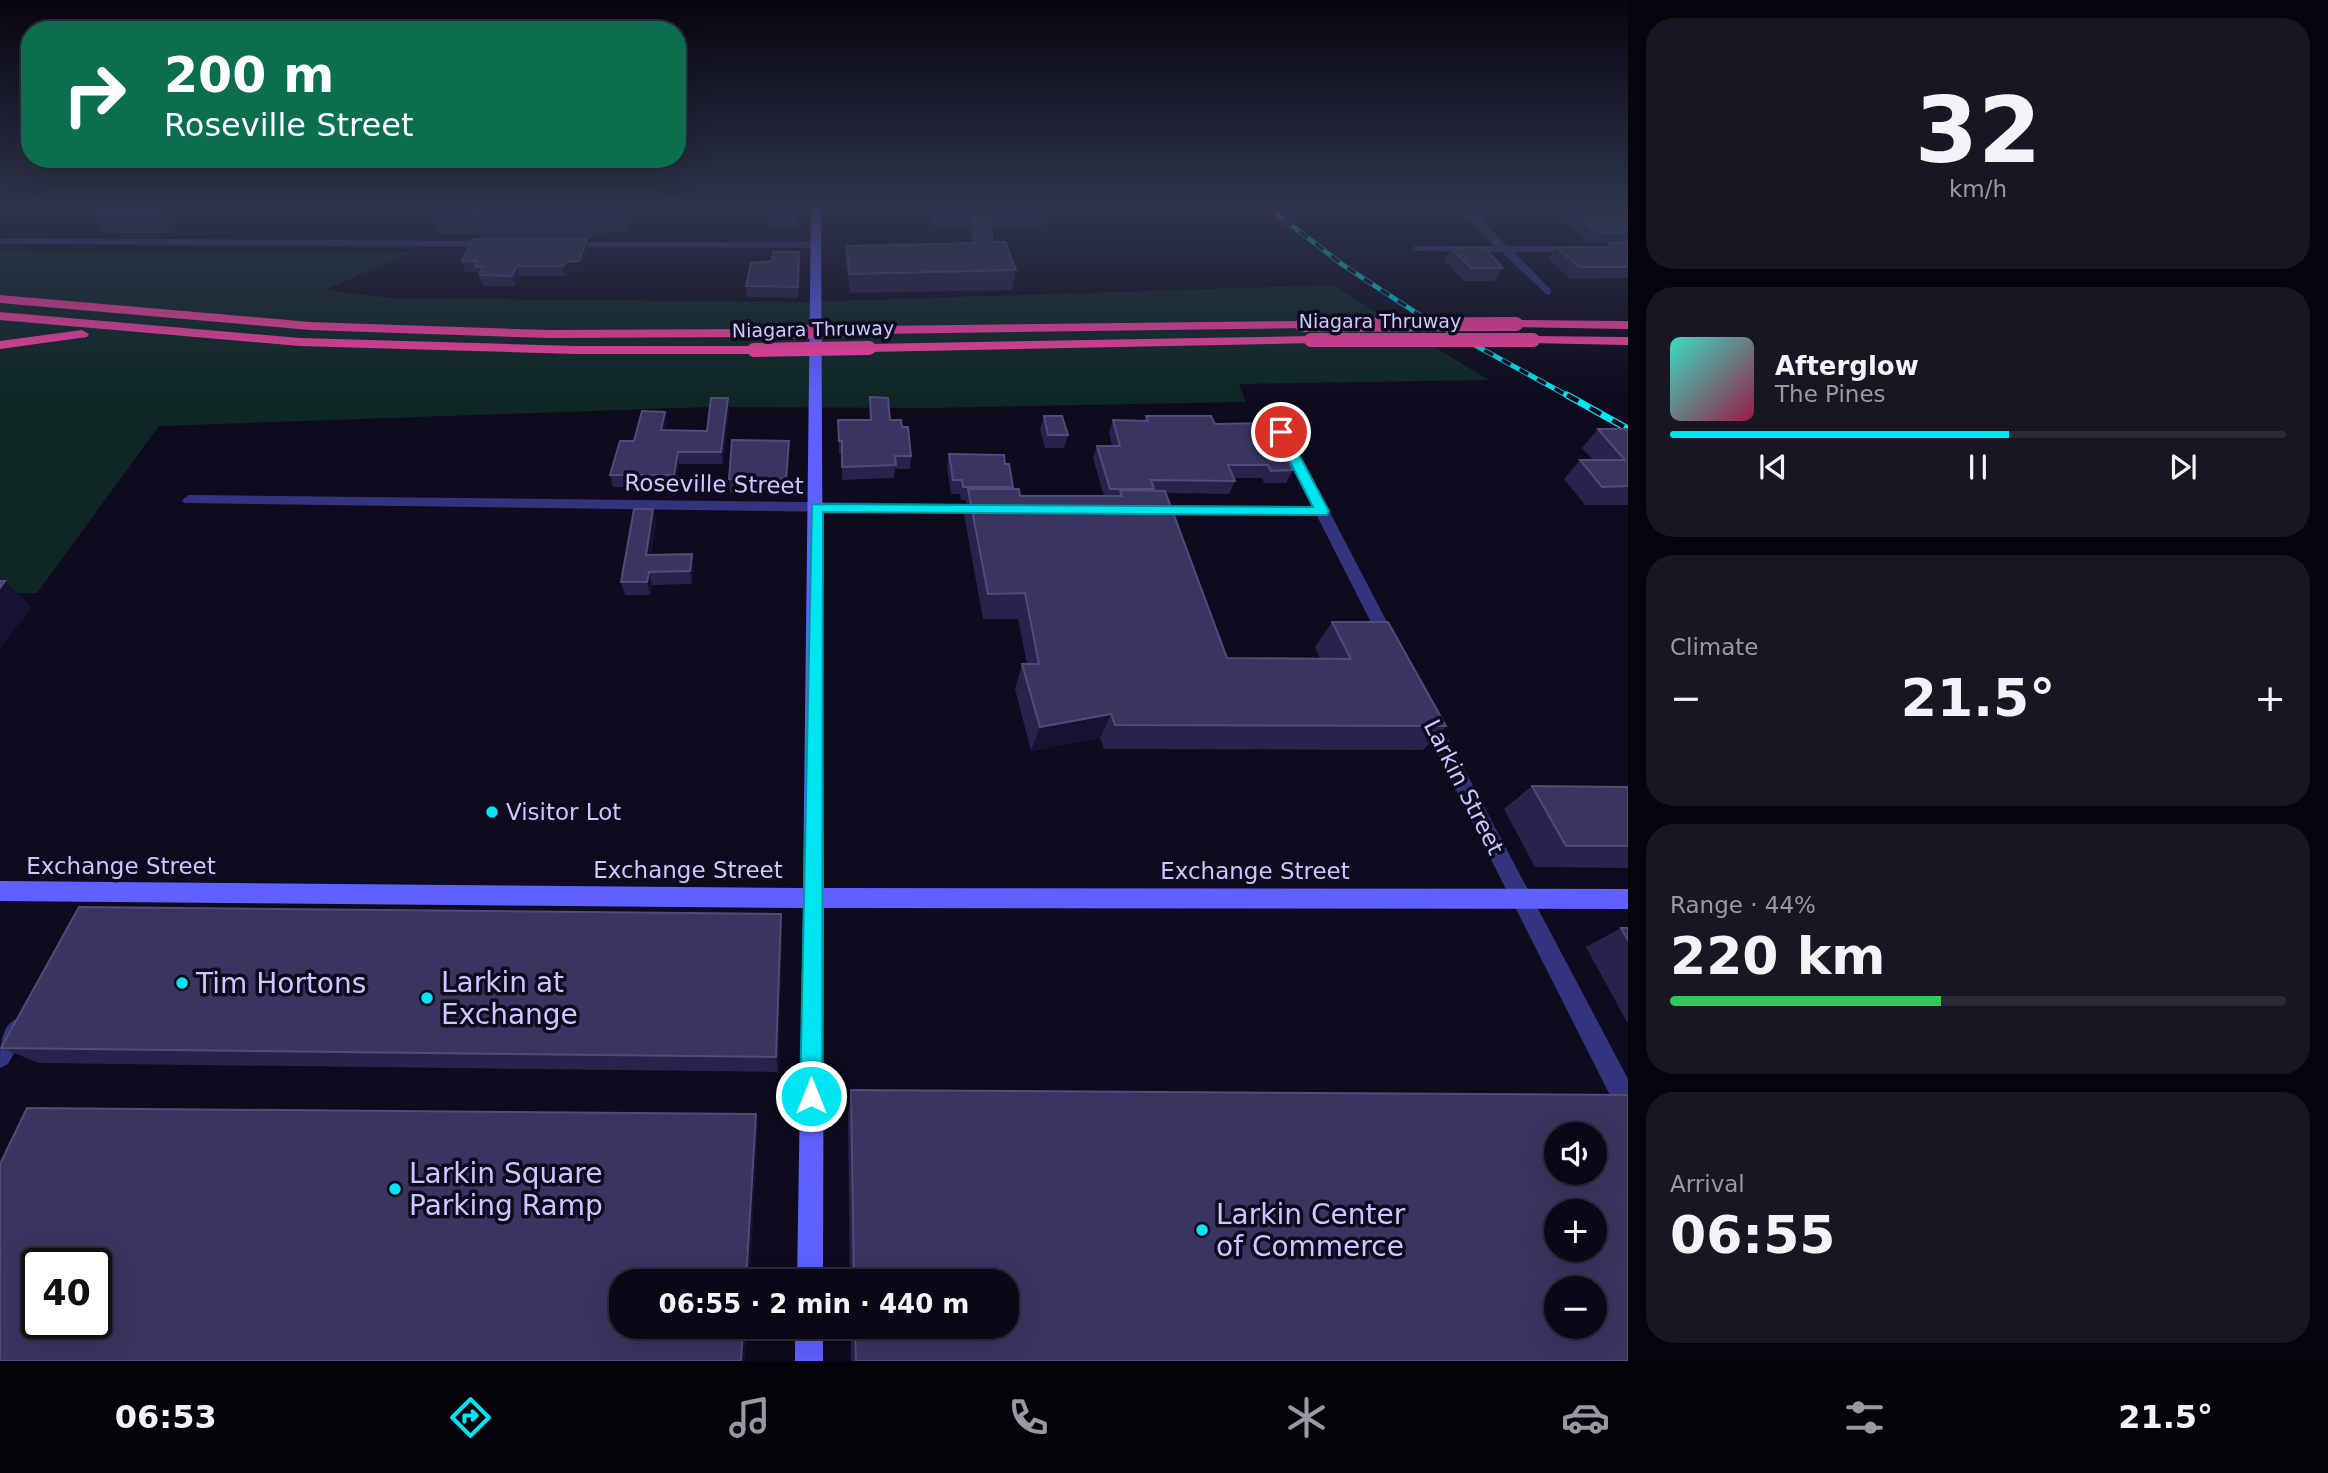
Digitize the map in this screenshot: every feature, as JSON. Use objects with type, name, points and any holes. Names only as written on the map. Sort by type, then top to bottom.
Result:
[{"type":"highway","name":"Niagara Thruway","points":[[0,299],[158,315],[310,326],[549,334],[1302,325],[1628,325]]},
{"type":"highway","name":"Niagara Thruway","points":[[0,316],[125,329],[300,342],[551,350],[754,350],[1311,340],[1628,341]]},
{"type":"highway","points":[[0,345],[125,329]]},
{"type":"street","points":[[810,1269],[817,508],[816,271]]},
{"type":"street","points":[[1526,271],[1547,292]]},
{"type":"street","points":[[1281,432],[1401,665]]},
{"type":"street","name":"Roseville Street","points":[[189,500],[999,509]]},
{"type":"street","points":[[1137,510],[1322,511]]},
{"type":"street","name":"Larkin Street","points":[[1420,702],[1628,1104]]},
{"type":"street","name":"Exchange Street","points":[[0,891],[94,902],[812,897],[1628,899]]},
{"type":"street","points":[[0,1056],[29,1010]]},
{"type":"street","points":[[809,1339],[809,1361]]},
{"type":"green space","points":[[0,271],[370,271],[325,290],[391,298],[802,302],[1332,285],[1489,380],[1239,384],[1246,402],[926,408],[707,407],[159,426],[37,593],[0,593]]},
{"type":"building","points":[[482,271],[515,271],[512,276],[480,275]]},
{"type":"building","points":[[749,271],[798,271],[798,287],[746,286]]},
{"type":"building","points":[[850,271],[995,271],[850,274]]},
{"type":"building","points":[[870,397],[888,398],[890,420],[901,420],[902,427],[908,427],[911,456],[895,456],[896,465],[842,467],[842,441],[839,441],[838,420],[871,420]]},
{"type":"building","points":[[711,398],[728,398],[721,452],[678,452],[674,475],[610,475],[620,441],[634,441],[642,411],[665,412],[661,430],[707,431]]},
{"type":"building","points":[[1044,416],[1062,416],[1068,435],[1048,435]]},
{"type":"building","points":[[1146,416],[1211,416],[1215,424],[1268,423],[1293,470],[1271,471],[1268,465],[1228,465],[1235,481],[1151,480],[1154,489],[1110,489],[1097,446],[1120,446],[1113,420],[1148,421]]},
{"type":"building","points":[[1598,429],[1627,429],[1628,486],[1602,487],[1580,460],[1625,460]]},
{"type":"building","points":[[732,440],[789,441],[786,479],[729,479]]},
{"type":"building","points":[[949,454],[1004,455],[1005,464],[1009,464],[1013,487],[963,487],[962,480],[953,480]]},
{"type":"building","points":[[968,489],[1019,489],[1020,496],[1122,496],[1120,490],[1165,491],[1227,658],[1351,659],[1332,622],[1388,622],[1446,726],[1115,725],[1111,714],[1040,727],[1022,664],[1039,664],[1025,593],[988,594]]},
{"type":"building","points":[[634,509],[653,509],[646,555],[692,554],[690,571],[649,572],[647,582],[621,582]]},
{"type":"building","points":[[1532,786],[1628,787],[1628,846],[1566,846]]},
{"type":"building","name":"Larkin at Exchange","points":[[79,907],[781,914],[776,1057],[1,1048]]},
{"type":"building","points":[[1621,928],[1628,928],[1628,940]]},
{"type":"building","name":"Larkin Center of Commerce","points":[[851,1090],[1628,1095],[1628,1361],[856,1361],[855,1339],[1019,1339],[1019,1269],[854,1269]]},
{"type":"building","name":"Larkin Square Parking Ramp","points":[[27,1108],[756,1114],[747,1269],[609,1269],[609,1339],[742,1339],[741,1361],[0,1361],[0,1164]]},
{"type":"railway","points":[[1351,271],[1418,314],[1570,397]]},
{"type":"railway","points":[[1567,395],[1628,429]]},
{"type":"place","name":"Visitor Lot","points":[[492,812]]},
{"type":"place","name":"Tim Hortons","points":[[182,983]]},
{"type":"place","name":"Larkin at Exchange","points":[[427,998]]},
{"type":"place","name":"Larkin Square Parking Ramp","points":[[395,1189]]},
{"type":"place","name":"Larkin Center of Commerce","points":[[1202,1230]]},
{"type":"route","points":[[811,1096],[816,642],[814,596],[817,508],[1322,511],[1281,432]]}]
